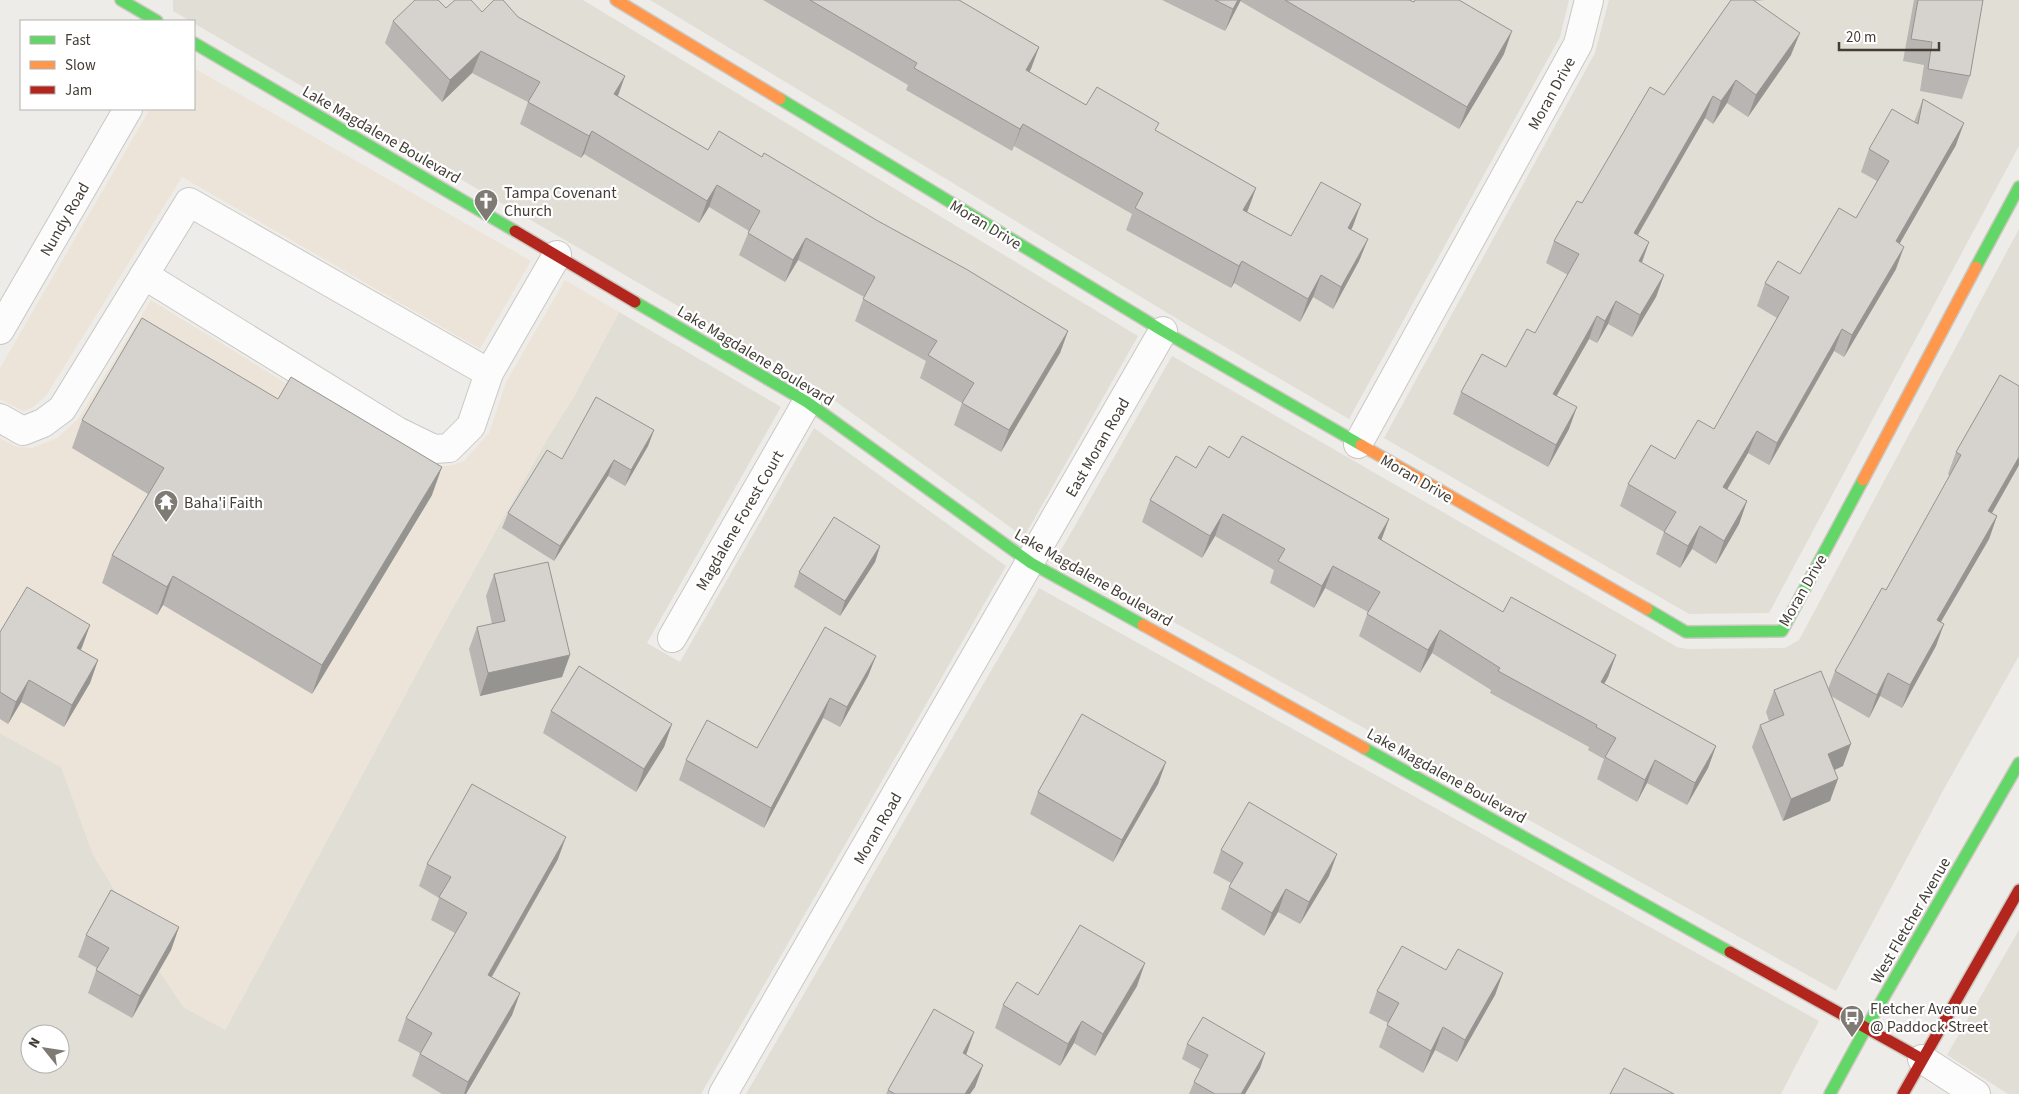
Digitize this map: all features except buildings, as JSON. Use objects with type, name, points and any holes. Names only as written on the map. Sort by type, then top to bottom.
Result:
[{"type":"street","points":[[121,0],[155,20]]},
{"type":"street","name":"Moran Drive","points":[[616,0],[1163,331],[1686,632],[1782,630],[2019,187]]},
{"type":"street","name":"Moran Drive","points":[[1358,444],[1578,44],[1589,0]]},
{"type":"street","name":"Lake Magdalene Boulevard","points":[[195,44],[807,402],[1031,563],[1922,1060]]},
{"type":"street","name":"Nundy Road","points":[[0,330],[127,110]]},
{"type":"street","points":[[0,418],[23,431],[43,424],[62,409],[189,202],[489,373]]},
{"type":"street","points":[[144,275],[397,431],[434,449],[450,448],[471,426],[489,373],[557,255]]},
{"type":"street","name":"East Moran Road","points":[[1031,563],[1163,331]]},
{"type":"street","name":"Magdalene Forest Court","points":[[672,638],[807,402]]},
{"type":"street","name":"Moran Road","points":[[723,1094],[1031,563]]},
{"type":"street","name":"West Fletcher Avenue","points":[[1830,1094],[2019,763]]},
{"type":"street","points":[[1903,1094],[2019,890]]},
{"type":"street","points":[[1922,1060],[1976,1094]]},
{"type":"shaded area","points":[[173,0],[583,0],[1138,336],[1024,537],[831,398],[832,396],[195,24],[195,20],[188,20],[173,11]]},
{"type":"shaded area","points":[[650,0],[1569,0],[1560,37],[1349,419],[1189,326]]},
{"type":"shaded area","points":[[1609,0],[2019,0],[2019,146],[1769,613],[1689,614],[1384,438],[1595,53]]},
{"type":"shaded area","points":[[195,69],[531,261],[480,349],[182,177],[46,396],[32,408],[23,411],[0,399],[0,368],[149,110],[195,110]]},
{"type":"shaded area","points":[[2019,229],[2019,656],[1945,787],[1836,991],[1057,557],[1172,356],[1677,647],[1688,649],[1785,648],[1799,640]]},
{"type":"shaded area","points":[[565,280],[619,312],[573,398],[547,439],[426,656],[225,1030],[183,1007],[153,962],[127,911],[93,855],[61,767],[0,733],[0,438],[15,446],[32,448],[57,438],[78,419],[151,300],[390,447],[438,467],[453,465],[464,461],[489,433],[506,382]]},
{"type":"shaded area","points":[[619,312],[781,407],[647,643],[680,662],[814,428],[1006,566],[701,1094],[0,1094],[0,733],[61,767],[225,1030],[426,656],[547,439],[573,398]]},
{"type":"shaded area","points":[[1039,588],[1819,1021],[1781,1094],[746,1094]]},
{"type":"shaded area","points":[[2019,930],[2019,1094],[2008,1094],[1947,1055]]},
{"type":"traffic: fast","points":[[121,0],[155,20]]},
{"type":"traffic: fast","points":[[195,44],[515,231]]},
{"type":"traffic: fast","points":[[780,99],[1163,331],[1361,445]]},
{"type":"traffic: fast","points":[[1976,267],[2019,187]]},
{"type":"traffic: fast","points":[[635,302],[807,402],[1031,563],[1143,625]]},
{"type":"traffic: fast","points":[[1647,609],[1686,632],[1782,631],[1863,480]]},
{"type":"traffic: fast","points":[[1364,748],[1730,952]]},
{"type":"traffic: fast","points":[[1830,1094],[2019,763]]},
{"type":"traffic: slow","points":[[616,0],[780,99]]},
{"type":"traffic: slow","points":[[1863,480],[1976,267]]},
{"type":"traffic: slow","points":[[1361,445],[1647,609]]},
{"type":"traffic: slow","points":[[1143,625],[1364,748]]},
{"type":"traffic: jam","points":[[515,231],[635,302]]},
{"type":"traffic: jam","points":[[1903,1094],[2019,890]]},
{"type":"traffic: jam","points":[[1730,952],[1922,1059]]},
{"type":"place","name":"Tampa Covenant Church","points":[[486,222]]},
{"type":"place","name":"Baha'i Faith","points":[[166,523]]},
{"type":"place","name":"Fletcher Avenue @ Paddock Street","points":[[1852,1038]]}]
